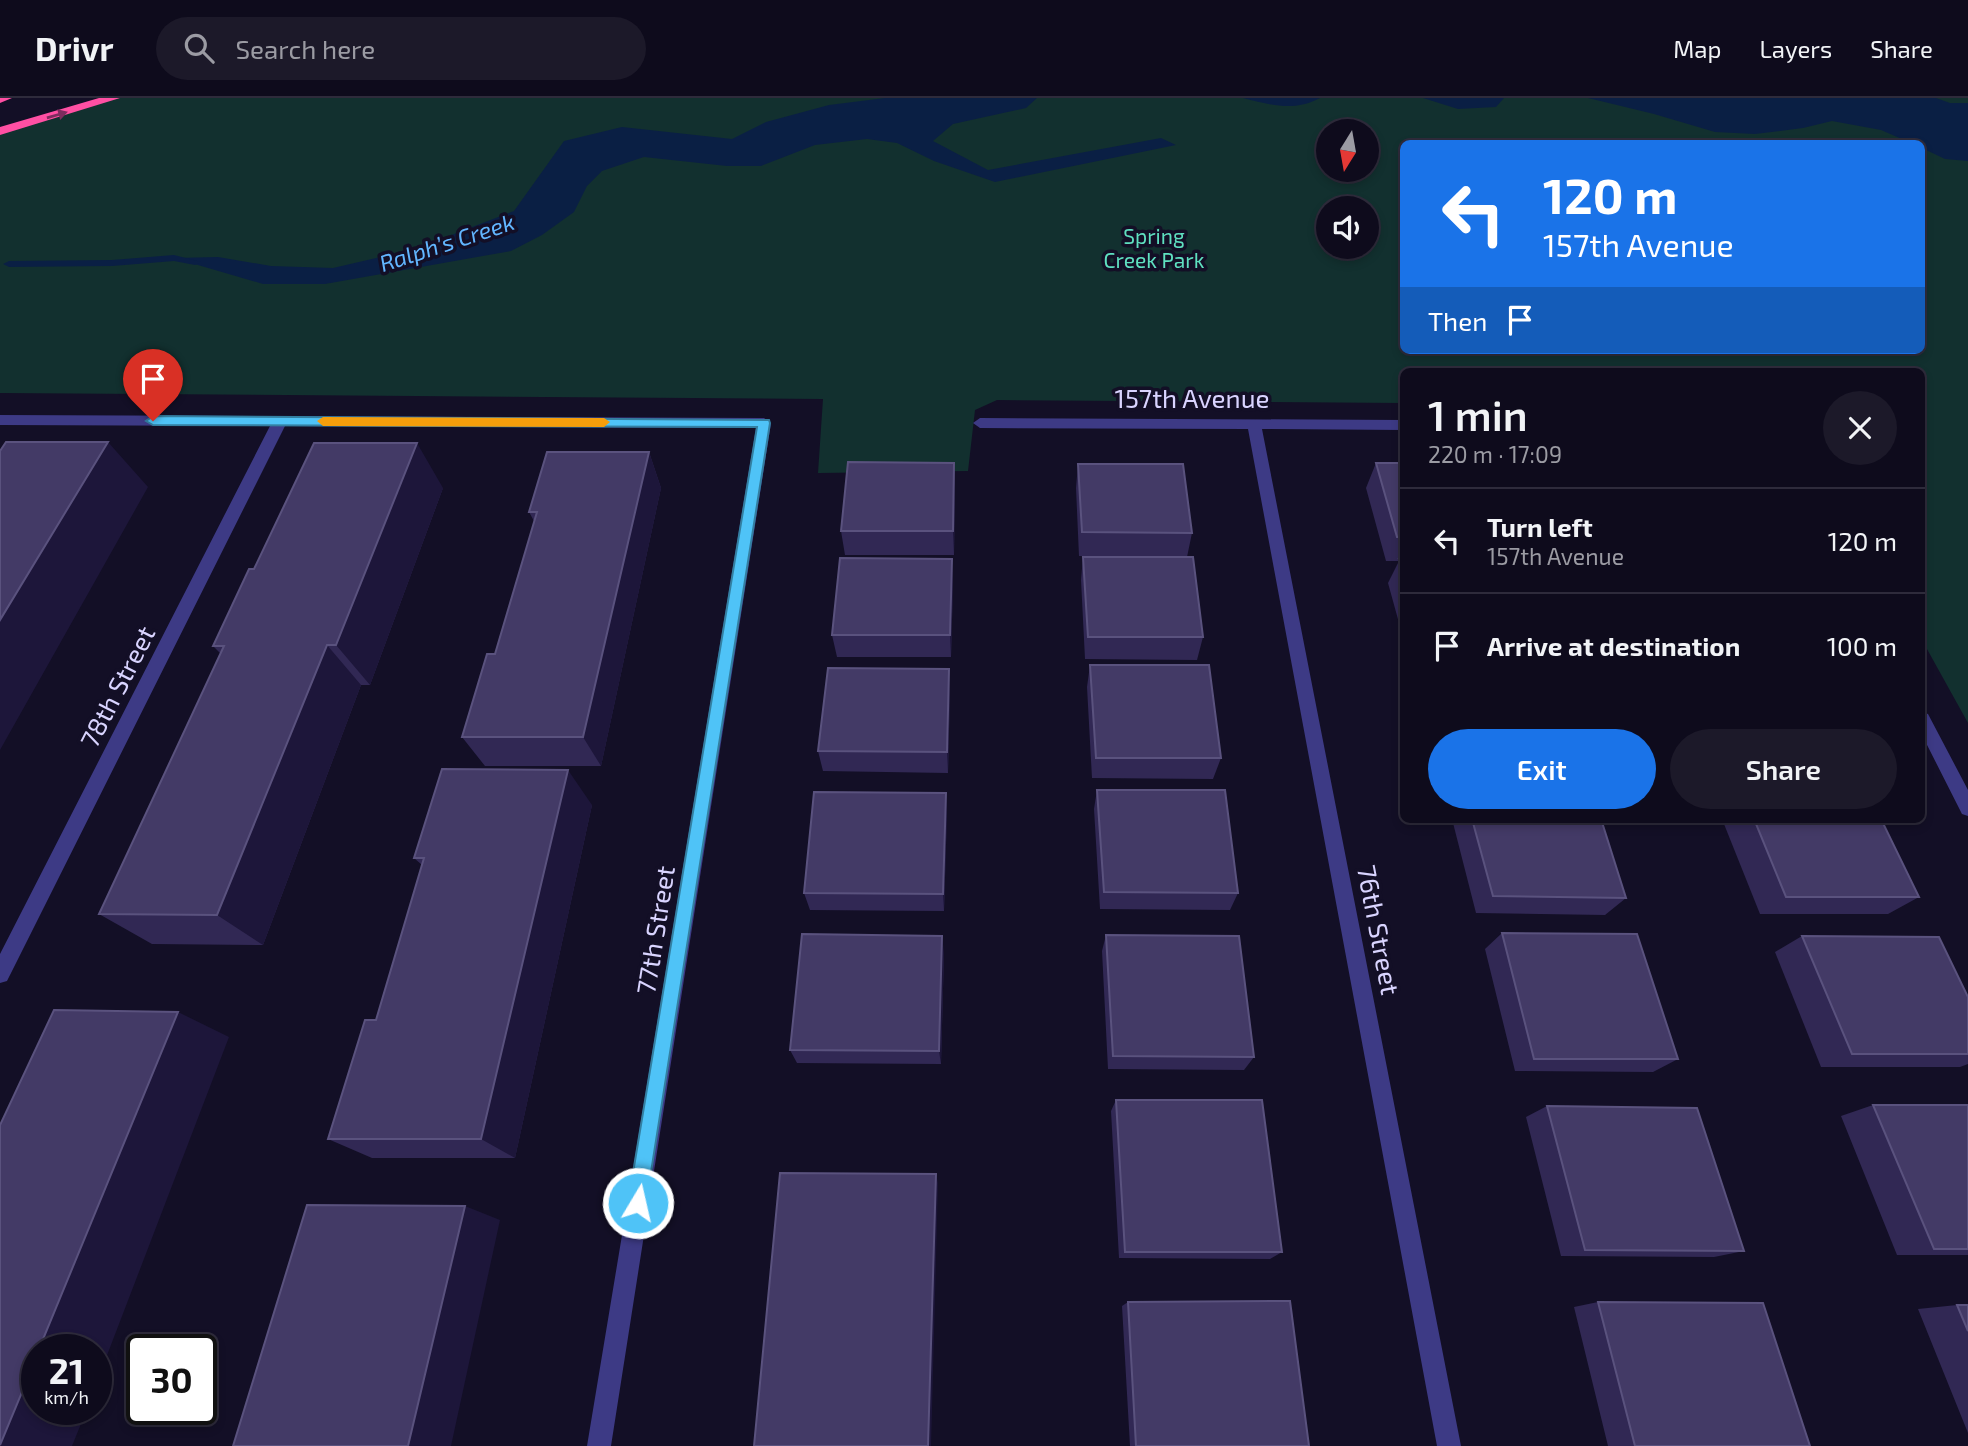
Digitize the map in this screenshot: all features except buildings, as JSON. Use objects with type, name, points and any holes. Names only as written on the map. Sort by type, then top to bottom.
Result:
[{"type":"highway","points":[[0,131],[113,98]]},
{"type":"street","points":[[0,420],[280,421]]},
{"type":"street","name":"77th Street","points":[[280,421],[764,423],[599,1446]]},
{"type":"street","name":"78th Street","points":[[0,974],[280,421]]},
{"type":"street","name":"157th Avenue","points":[[980,423],[1400,425]]},
{"type":"street","name":"76th Street","points":[[1255,424],[1449,1446]]},
{"type":"street","points":[[1925,725],[1968,808]]},
{"type":"green space","name":"Spring Creek Park","points":[[113,98],[1968,98],[1968,723],[1925,645],[1925,368],[1400,368],[1400,403],[997,400],[975,410],[968,471],[818,473],[823,399],[0,393],[0,131]]},
{"type":"water","name":"Ralph’s Creek","points":[[885,98],[1037,98],[1026,108],[953,124],[933,141],[988,170],[1161,138],[1176,145],[995,182],[934,161],[897,143],[867,139],[815,145],[761,166],[727,166],[644,157],[602,171],[587,186],[574,212],[542,235],[511,251],[325,284],[263,284],[174,258],[218,257],[271,266],[333,268],[415,249],[514,211],[564,141],[622,127],[732,139],[766,122],[829,105]]},
{"type":"water","points":[[1243,98],[1320,98],[1292,106]]},
{"type":"water","points":[[1423,98],[1504,98],[1496,107],[1458,109]]},
{"type":"water","points":[[1588,98],[1936,98],[1950,103],[1968,103],[1968,161],[1945,159],[1925,149],[1925,140],[1904,140],[1881,130],[1832,121],[1755,134],[1715,132]]},
{"type":"waterway","name":"Ralph’s Creek","points":[[9,264],[112,263],[174,258],[195,262]]},
{"type":"slow traffic","points":[[323,421],[604,422]]},
{"type":"route","points":[[153,421],[764,423],[638,1203]]}]
